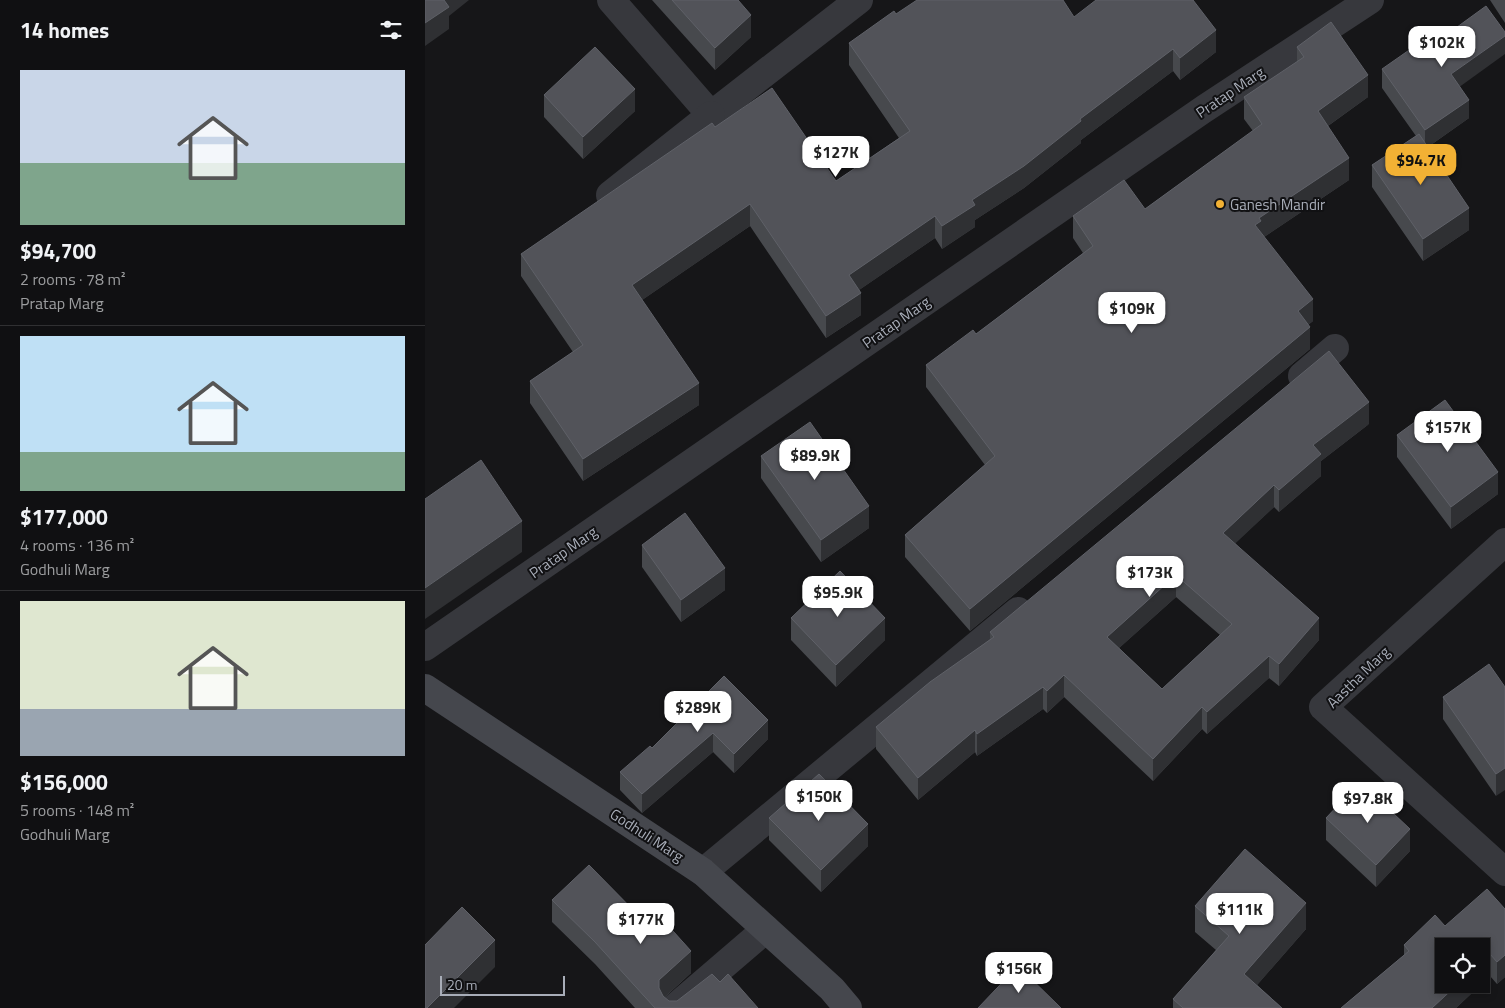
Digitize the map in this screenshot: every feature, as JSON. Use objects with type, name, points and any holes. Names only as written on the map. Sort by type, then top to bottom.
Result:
[{"type":"main road","name":"Godhuli Marg","points":[[425,688],[703,872],[832,988],[848,1008]]},
{"type":"street","points":[[611,0],[711,115]]},
{"type":"street","points":[[610,195],[859,0]]},
{"type":"street","name":"Pratap Marg","points":[[425,647],[1188,120],[1370,0]]},
{"type":"street","points":[[1282,392],[1335,348]]},
{"type":"street","name":"Aastha Marg","points":[[1505,542],[1323,707],[1505,872]]},
{"type":"street","points":[[703,872],[1038,594]]},
{"type":"street","points":[[674,1008],[766,929]]},
{"type":"building","points":[[425,0],[444,0],[449,7],[425,23]]},
{"type":"building","points":[[672,0],[738,0],[751,15],[715,48]]},
{"type":"building","points":[[917,0],[1063,0],[1074,17],[1096,0],[1193,0],[1216,30],[1180,58],[1173,49],[1080,119],[1081,121],[1024,166],[972,200],[975,205],[942,226],[935,216],[849,275],[861,293],[826,316],[750,204],[632,285],[699,383],[583,459],[530,381],[583,345],[521,254],[712,123],[715,127],[772,88],[836,181],[910,131],[849,43],[894,11],[896,14]]},
{"type":"building","points":[[1486,6],[1505,32],[1505,36],[1451,74],[1469,100],[1425,130],[1382,69],[1425,39],[1431,46]]},
{"type":"building","points":[[1331,22],[1368,75],[1318,111],[1349,158],[1259,218],[1261,221],[1255,225],[1313,299],[1298,311],[1310,327],[970,609],[905,535],[995,456],[926,365],[973,330],[976,334],[1093,246],[1073,216],[1124,180],[1145,209],[1262,124],[1244,97],[1304,57],[1297,47]]},
{"type":"building","points":[[595,47],[635,89],[583,137],[544,95]]},
{"type":"building","points":[[1419,134],[1469,208],[1423,239],[1372,165]]},
{"type":"building","points":[[1329,351],[1369,402],[1313,445],[1321,454],[1279,490],[1274,485],[1223,533],[1319,618],[1279,664],[1269,656],[1207,712],[1202,707],[1153,759],[1064,675],[1047,691],[1043,687],[977,734],[975,730],[918,778],[876,727],[930,682],[994,637],[990,632]],"holes":[[[1176,575],[1232,624],[1162,689],[1107,637]]]},
{"type":"building","points":[[1445,400],[1498,472],[1451,507],[1397,435]]},
{"type":"building","points":[[810,422],[869,506],[821,540],[761,456]]},
{"type":"building","points":[[481,460],[522,521],[425,588],[425,499]]},
{"type":"building","points":[[685,513],[725,568],[681,600],[642,545]]},
{"type":"building","points":[[840,571],[885,618],[836,665],[791,618]]},
{"type":"building","points":[[1489,664],[1505,687],[1505,768],[1496,774],[1443,697]]},
{"type":"building","points":[[724,676],[768,720],[734,754],[713,733],[642,794],[620,772],[650,746],[652,748]]},
{"type":"building","points":[[819,774],[868,824],[821,870],[769,818]]},
{"type":"building","points":[[1360,782],[1410,829],[1376,865],[1326,818]]},
{"type":"building","points":[[1245,849],[1306,903],[1244,974],[1282,1008],[1183,1008],[1173,999],[1229,936],[1195,906]]},
{"type":"building","points":[[589,865],[644,921],[655,911],[691,951],[659,980],[659,988],[663,996],[669,1001],[677,1001],[712,974],[720,982],[728,974],[758,1008],[655,1008],[595,942],[552,900]]},
{"type":"building","points":[[1487,889],[1505,909],[1505,955],[1497,962],[1490,954],[1490,938],[1435,938],[1435,993],[1448,993],[1432,1008],[1341,1008],[1409,951],[1404,945],[1435,915],[1445,926]]},
{"type":"building","points":[[462,907],[495,940],[425,1008],[425,945]]},
{"type":"building","points":[[1018,966],[1061,1008],[978,1008]]},
{"type":"place","name":"Ganesh Mandir","points":[[1220,204]]}]
